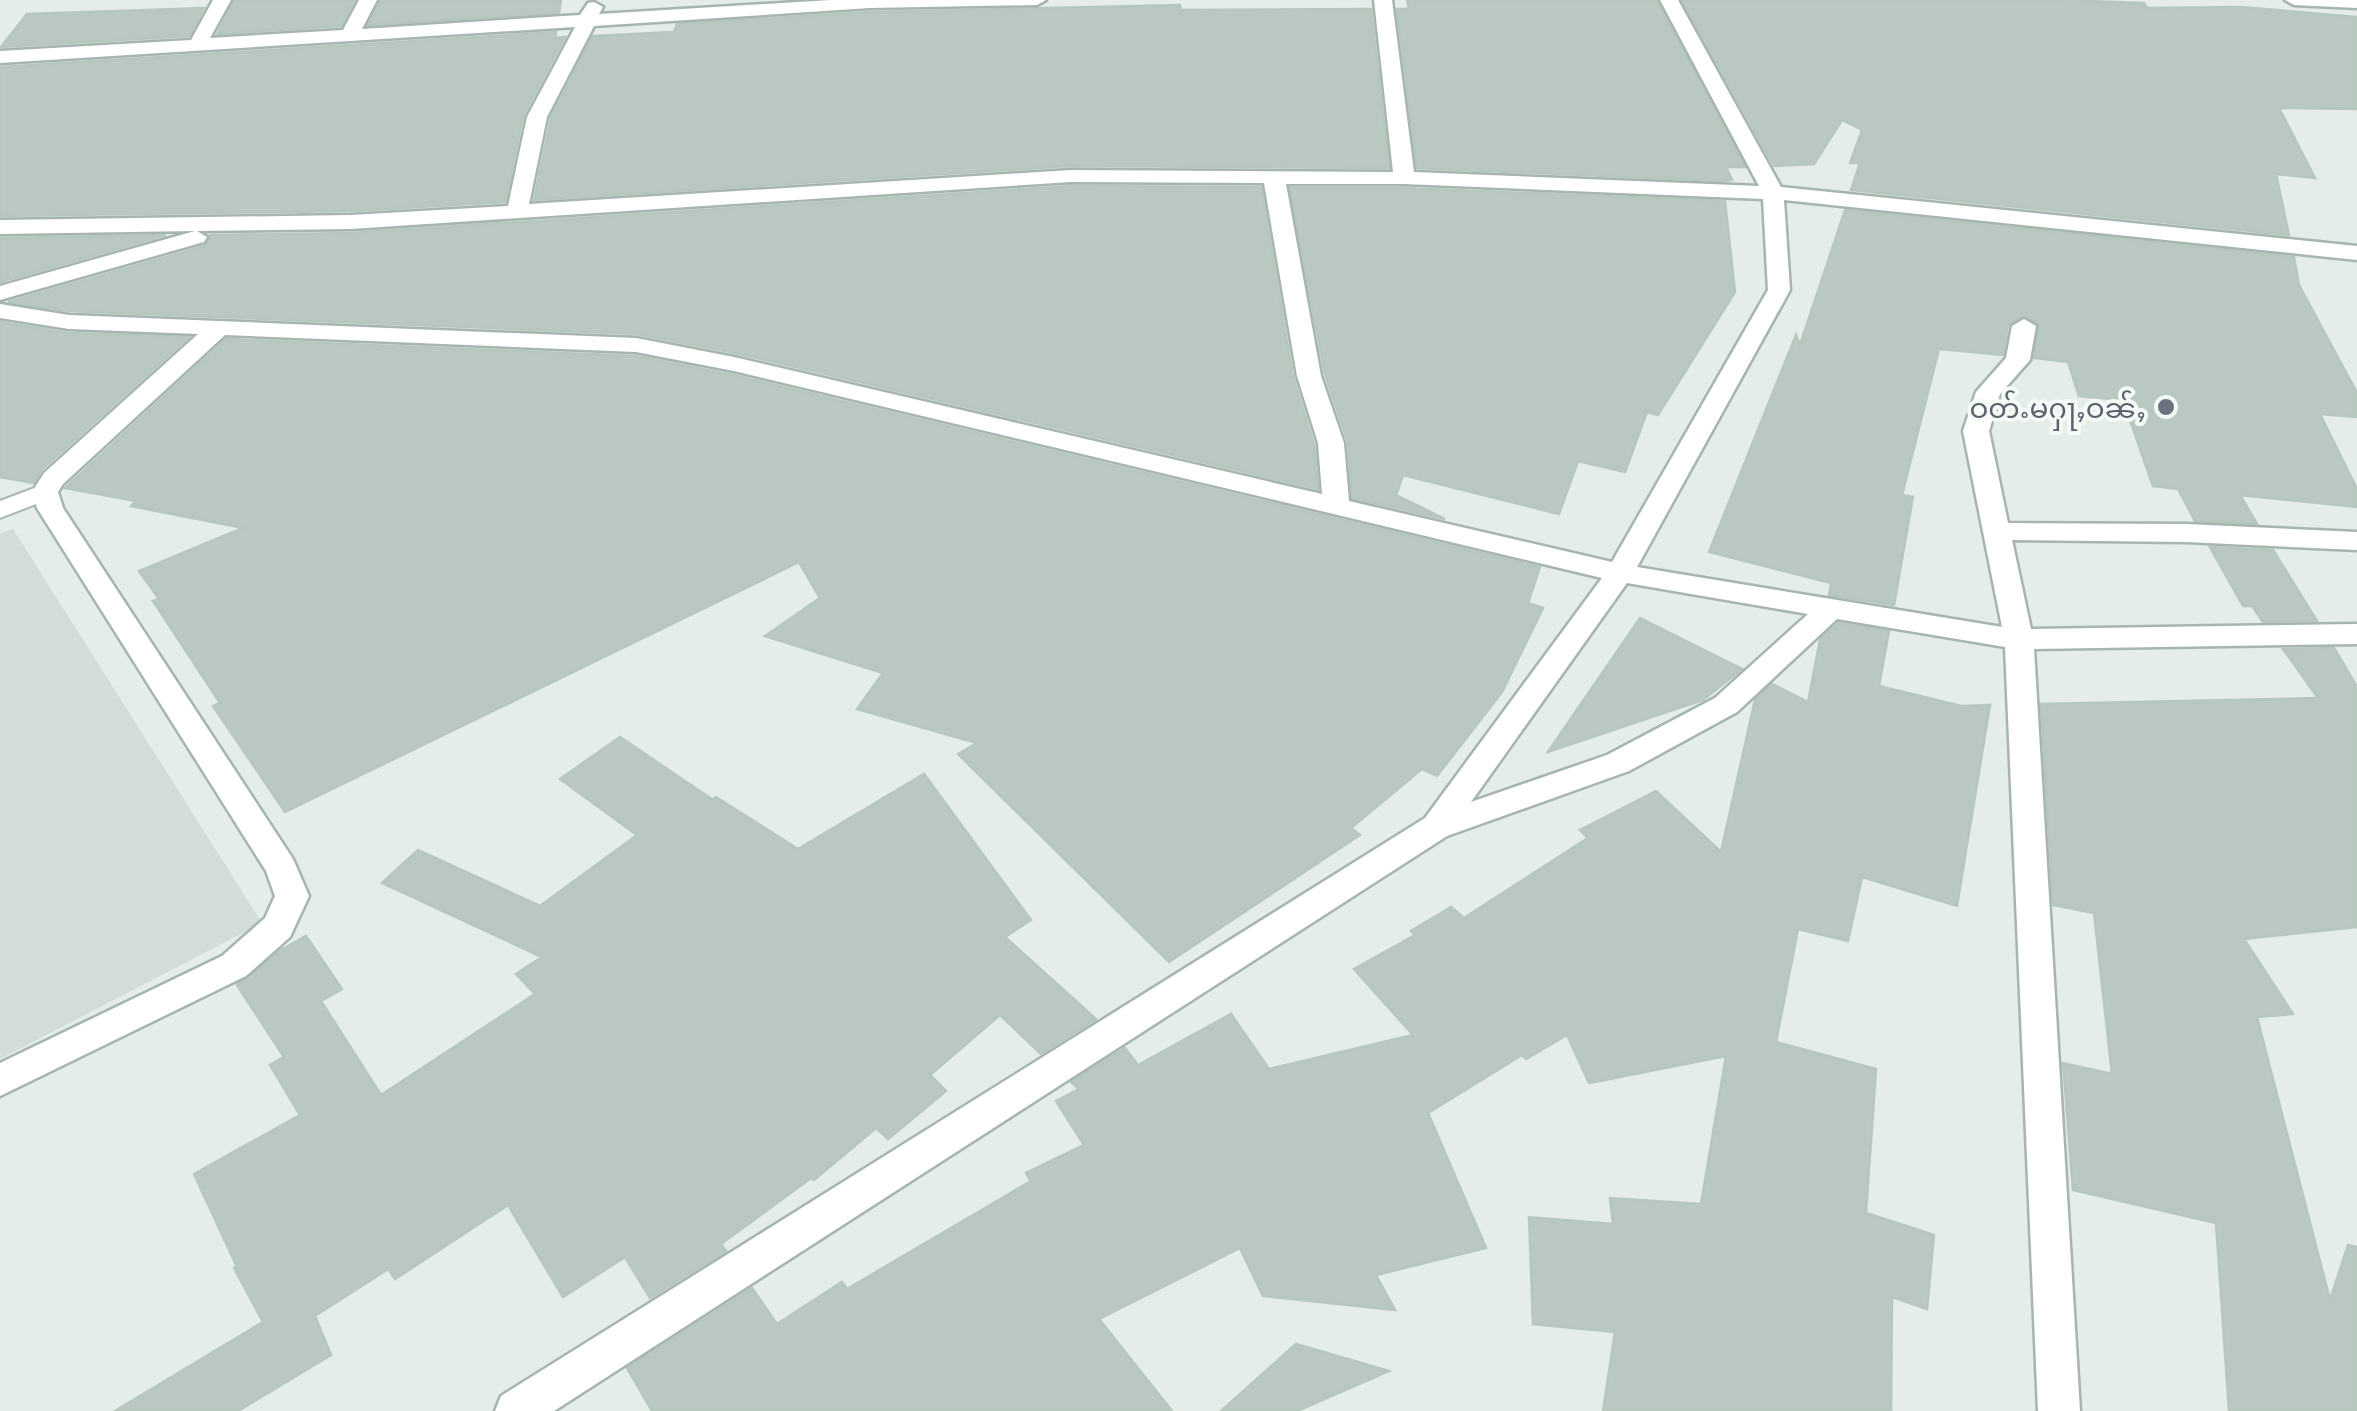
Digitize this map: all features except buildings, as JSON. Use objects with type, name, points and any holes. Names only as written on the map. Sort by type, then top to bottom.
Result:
[{"type":"street","points":[[198,43],[222,0]]},
{"type":"street","points":[[350,34],[368,0]]},
{"type":"street","points":[[517,212],[536,116],[598,0]]},
{"type":"street","points":[[0,57],[587,20],[1038,0]]},
{"type":"street","points":[[1383,0],[1404,178]]},
{"type":"street","points":[[1436,827],[1620,573],[1779,290],[1773,193],[1668,0]]},
{"type":"street","points":[[2294,0],[2357,2]]},
{"type":"street","points":[[0,227],[233,226],[1072,176],[1404,178],[1773,193],[2357,253]]},
{"type":"street","points":[[1274,178],[1310,376],[1331,443],[1336,506]]},
{"type":"street","points":[[0,293],[233,226]]},
{"type":"street","points":[[0,311],[69,322],[636,345],[734,364],[1620,573],[2019,639],[2357,634]]},
{"type":"street","points":[[2024,326],[2018,360],[1988,392],[1976,432],[2019,639],[2059,1411]]},
{"type":"street","points":[[0,1080],[234,966],[278,927],[292,896],[281,868],[50,508],[45,492],[54,479],[220,327]]},
{"type":"street","points":[[1996,531],[2186,533],[2357,541]]},
{"type":"street","points":[[516,1411],[1436,827],[1618,763],[1726,705],[1831,608]]},
{"type":"lane","points":[[0,510],[45,492]]},
{"type":"shaded area","points":[[13,529],[262,923],[0,1059],[0,534]]},
{"type":"place","name":"ဝတ်ႉမႁႃႇဝၼ်ႇ","points":[[2166,407]]}]
